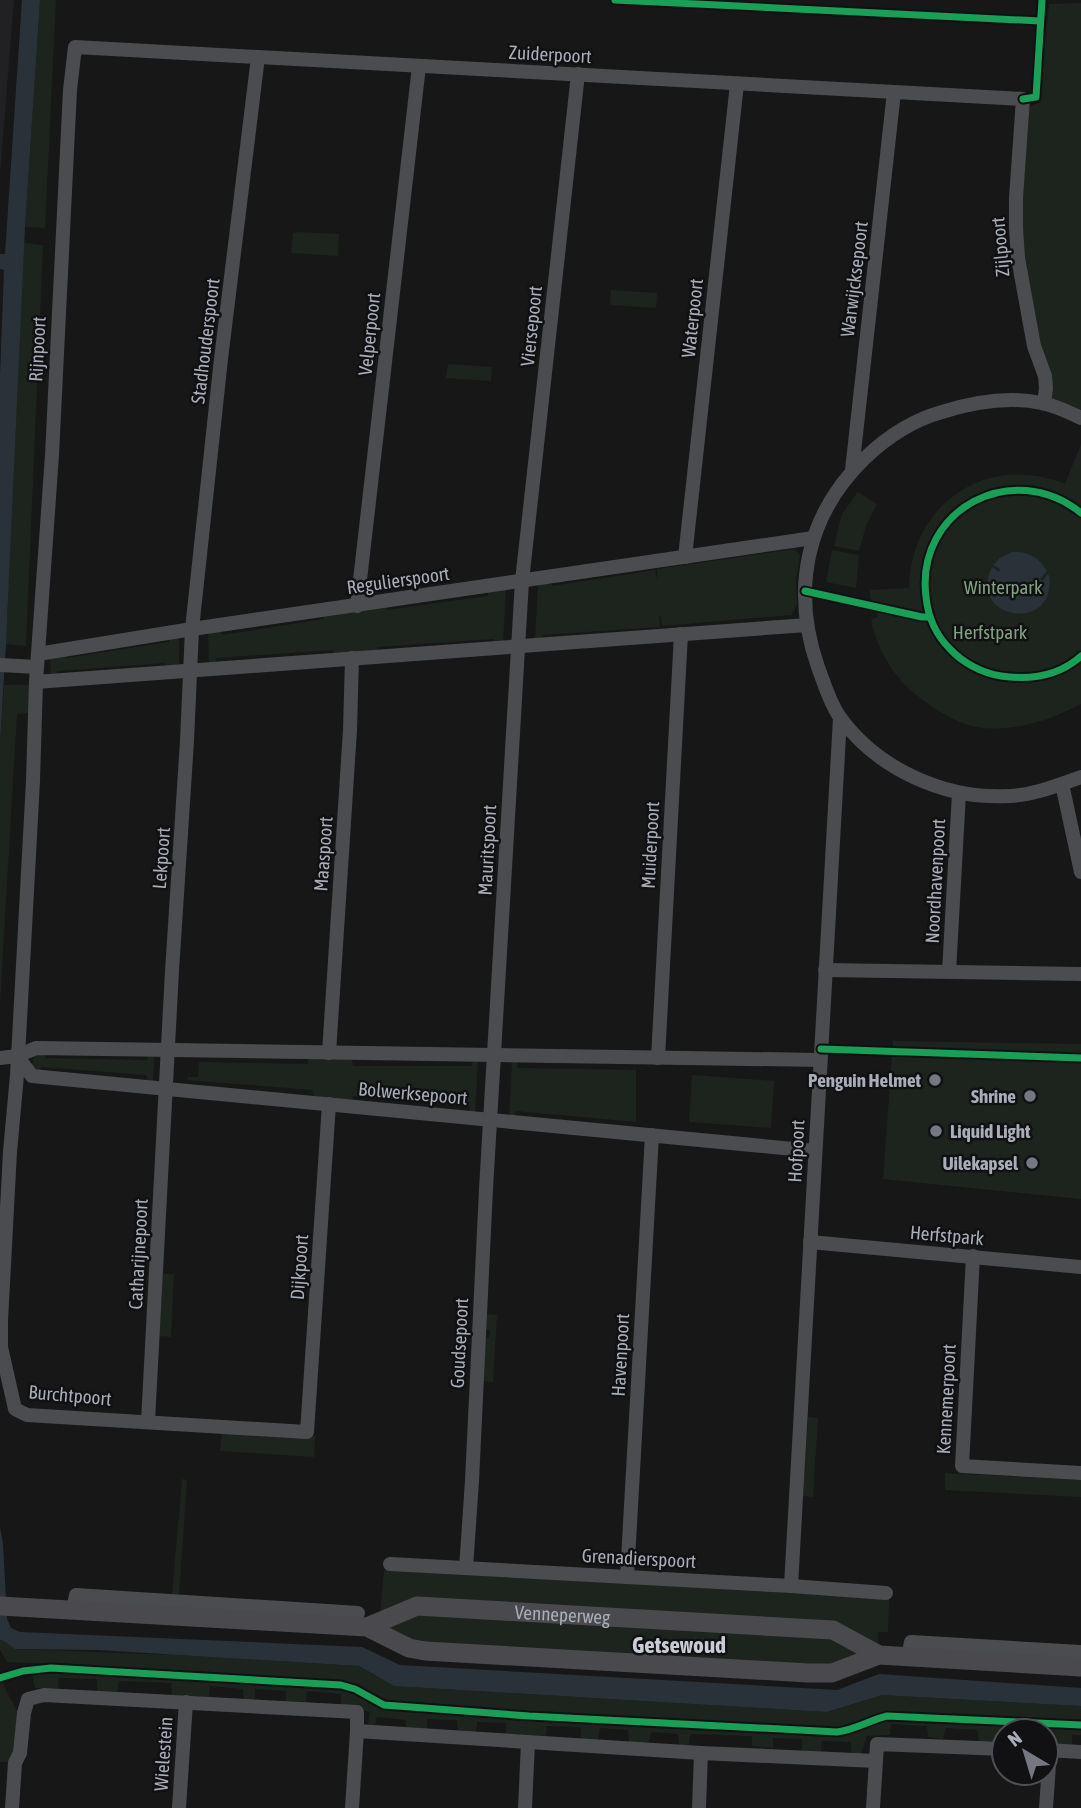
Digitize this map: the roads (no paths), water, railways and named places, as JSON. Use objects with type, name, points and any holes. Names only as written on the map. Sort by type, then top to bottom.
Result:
[{"type":"street","name":"Zuiderpoort","points":[[75,47],[1023,99]]},
{"type":"street","name":"Rijnpoort","points":[[18,1056],[33,781],[33,667],[51,455],[70,90],[75,47]]},
{"type":"street","name":"Stadhouderspoort","points":[[191,670],[192,629],[221,359],[258,57]]},
{"type":"street","name":"Velperpoort","points":[[358,606],[419,66]]},
{"type":"street","name":"Viersepoort","points":[[518,646],[522,581],[578,75]]},
{"type":"street","name":"Waterpoort","points":[[685,557],[737,84]]},
{"type":"street","name":"Warwijcksepoort","points":[[852,470],[894,92]]},
{"type":"street","name":"Zijlpoort","points":[[1023,99],[1017,171],[1016,238],[1034,345],[1045,376],[1044,403]]},
{"type":"street","points":[[1081,418],[1044,403],[995,401],[964,405],[934,414],[894,434],[852,470],[834,494],[813,538],[805,579],[807,625],[824,683],[840,718],[890,765],[922,781],[959,793],[1008,797],[1062,784],[1081,776]]},
{"type":"street","name":"Regulierspoort","points":[[33,667],[192,629],[813,538]]},
{"type":"street","name":"Regulierspoort","points":[[0,665],[191,670],[807,625]]},
{"type":"street","name":"Muiderpoort","points":[[658,1058],[681,634]]},
{"type":"street","name":"Mauritspoort","points":[[491,1120],[518,646]]},
{"type":"street","name":"Maaspoort","points":[[329,1053],[352,658]]},
{"type":"street","name":"Lekpoort","points":[[166,1088],[191,670]]},
{"type":"street","name":"Hofpoort","points":[[791,1586],[840,718]]},
{"type":"street","points":[[1062,784],[1081,872]]},
{"type":"street","name":"Noordhavenpoort","points":[[949,972],[959,793]]},
{"type":"street","name":"Noordhavenpoort","points":[[825,970],[1081,974]]},
{"type":"street","name":"Bolwerksepoort","points":[[0,1058],[18,1056],[36,1048],[820,1060]]},
{"type":"street","name":"Bolwerksepoort","points":[[18,1056],[32,1076],[815,1151]]},
{"type":"street","name":"Burchtpoort","points":[[18,1056],[0,1334],[15,1409],[27,1415],[307,1432]]},
{"type":"street","name":"Catharijnepoort","points":[[148,1421],[166,1088]]},
{"type":"street","name":"Dijkpoort","points":[[307,1432],[329,1104]]},
{"type":"street","name":"Goudsepoort","points":[[466,1568],[491,1120]]},
{"type":"street","name":"Havenpoort","points":[[627,1577],[652,1135]]},
{"type":"street","name":"Herfstpark","points":[[810,1242],[1081,1267]]},
{"type":"street","name":"Kennemerpoort","points":[[973,1256],[962,1466],[1081,1473]]},
{"type":"street","name":"Grenadierspoort","points":[[390,1564],[887,1593]]},
{"type":"street","name":"Venneperweg","points":[[9,1607],[363,1620],[417,1606],[833,1630],[879,1655],[1081,1667]]},
{"type":"street","name":"Venneperweg","points":[[363,1620],[409,1648],[425,1651],[832,1673],[879,1655]]},
{"type":"street","points":[[908,1657],[911,1642],[1081,1652]]},
{"type":"street","points":[[12,1808],[15,1762],[20,1753],[24,1713],[28,1699],[44,1695],[357,1712],[352,1808]]},
{"type":"street","name":"Wielestein","points":[[179,1808],[186,1702]]},
{"type":"street","points":[[357,1731],[701,1753],[876,1761]]},
{"type":"street","points":[[525,1808],[527,1742]]},
{"type":"street","points":[[873,1808],[877,1744],[990,1748]]},
{"type":"street","points":[[1060,1751],[1081,1752]]},
{"type":"street","points":[[699,1808],[701,1753]]},
{"type":"street","points":[[1046,1808],[1047,1787]]},
{"type":"place","name":"Penguin Helmet","points":[[935,1080]]},
{"type":"place","name":"Shrine","points":[[1030,1096]]},
{"type":"place","name":"Liquid Light","points":[[936,1131]]},
{"type":"place","name":"Uilekapsel","points":[[1032,1163]]},
{"type":"district","name":"Getsewoud","points":[[679,1645]]},
{"type":"park label","name":"Winterpark","points":[[1003,587]]}]
